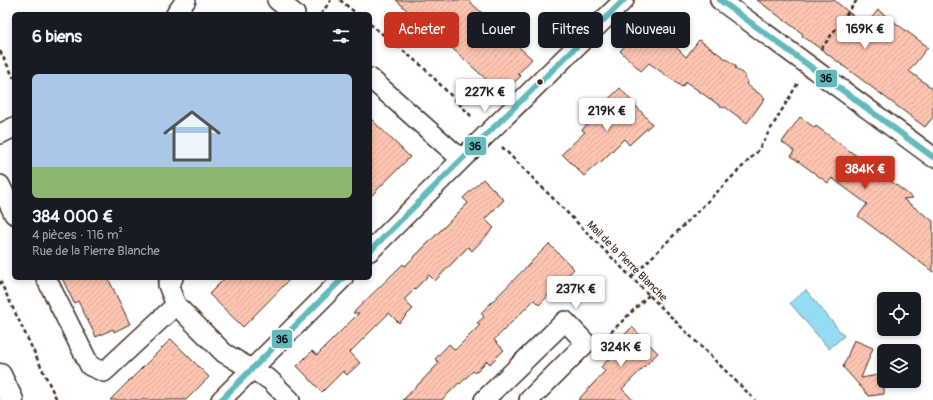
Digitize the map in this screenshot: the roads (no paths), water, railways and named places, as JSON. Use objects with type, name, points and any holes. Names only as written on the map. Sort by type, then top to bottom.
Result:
[{"type":"street","points":[[177,12],[186,0]]},
{"type":"street","points":[[372,249],[488,132],[624,0]]},
{"type":"street","points":[[720,0],[933,157]]},
{"type":"street","points":[[372,80],[461,159]]},
{"type":"street","points":[[0,134],[12,128]]},
{"type":"street","points":[[0,185],[12,210]]},
{"type":"street","points":[[47,280],[90,366],[104,372],[176,305]]},
{"type":"street","points":[[172,280],[168,285],[176,305],[224,353],[270,380],[290,400]]},
{"type":"street","points":[[221,400],[341,280]]},
{"type":"street","points":[[484,400],[565,321],[586,343],[529,400]]},
{"type":"street","points":[[0,375],[12,400]]},
{"type":"water","points":[[806,290],[844,336],[829,349],[790,303]]}]
